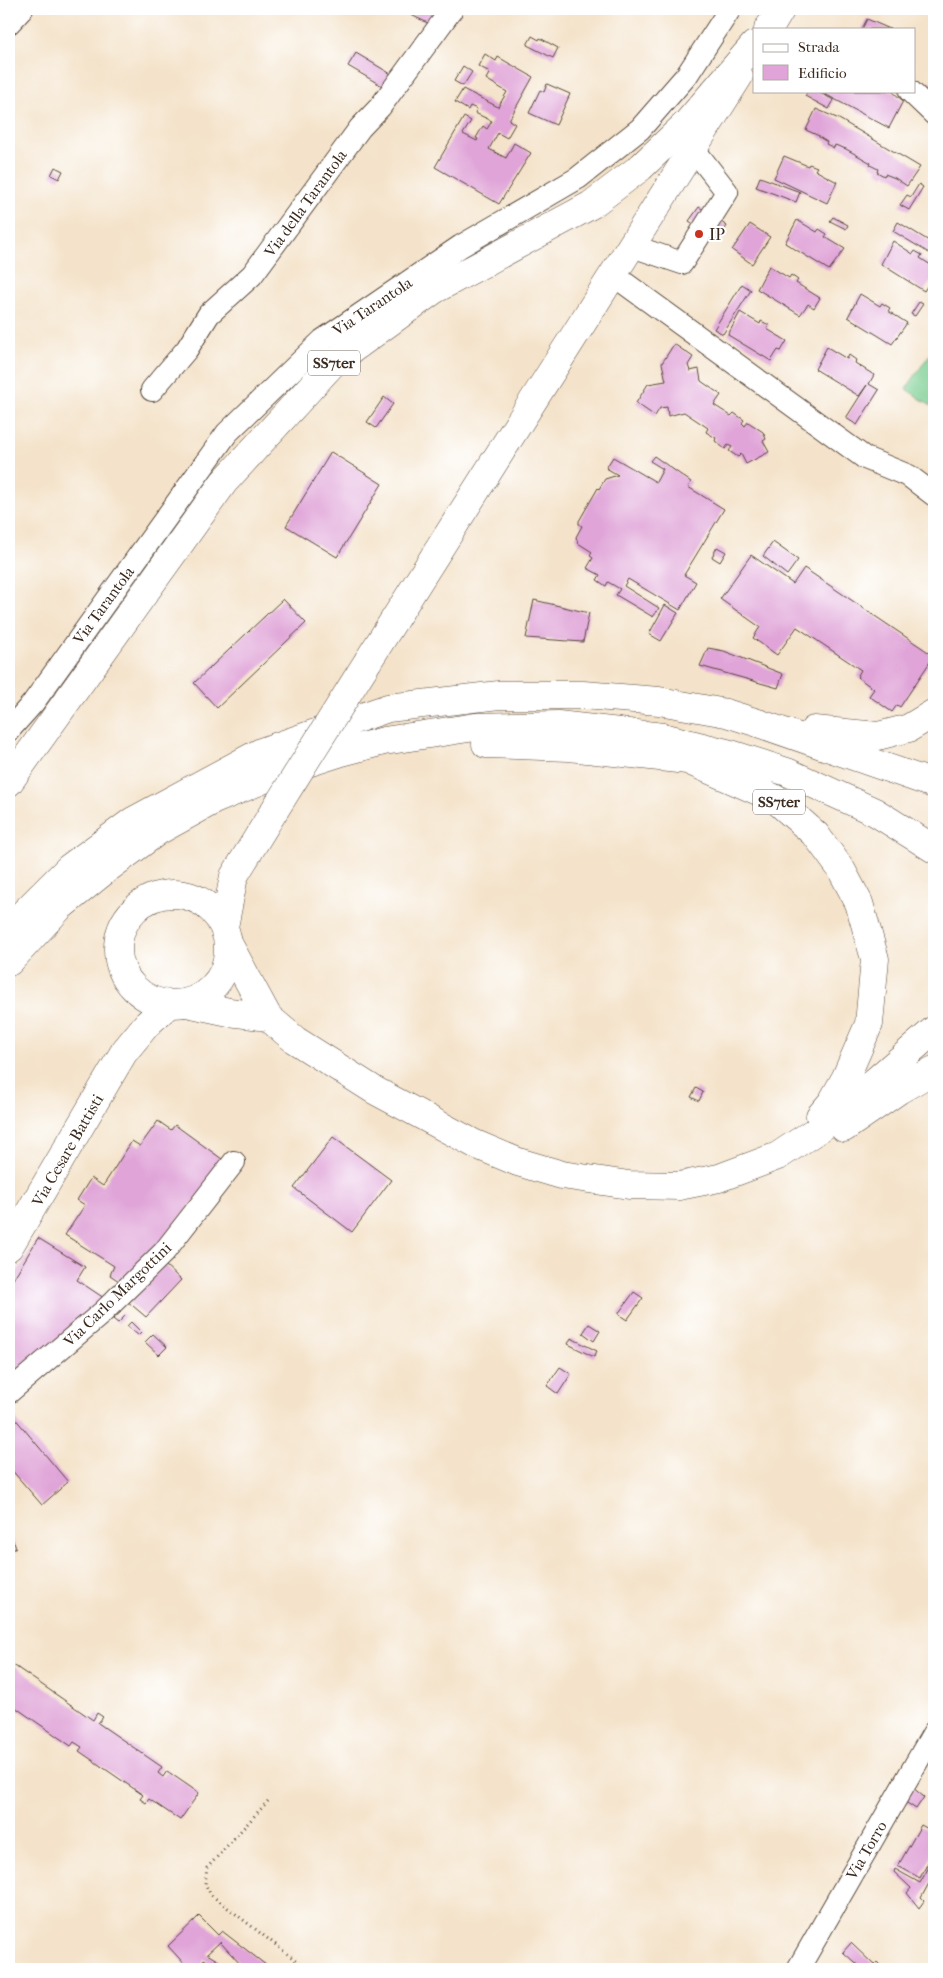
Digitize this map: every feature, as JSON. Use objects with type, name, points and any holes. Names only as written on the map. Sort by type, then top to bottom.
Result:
[{"type":"main road","name":"SS7ter","points":[[9,782],[224,482],[333,363],[434,290],[591,205],[641,167],[688,123],[753,47]]},
{"type":"main road","points":[[178,1004],[204,995],[218,981],[226,964],[226,936],[234,876],[753,53]]},
{"type":"main road","points":[[9,928],[69,868],[132,821],[261,752],[388,708],[499,695],[583,695],[659,701],[726,713],[758,722],[934,784]]},
{"type":"main road","points":[[758,722],[787,724],[825,732],[878,736],[909,728],[934,714]]},
{"type":"main road","points":[[9,962],[60,907],[158,831],[214,800],[286,770],[342,752],[384,741],[475,727],[558,725],[663,737],[731,754],[787,772],[875,812],[934,848]]},
{"type":"main road","name":"SS7ter","points":[[384,741],[569,747],[687,760],[774,798],[816,835],[842,869],[859,903],[875,960],[870,1024],[845,1080],[832,1102],[790,1150]]},
{"type":"main road","points":[[191,897],[234,876]]},
{"type":"main road","points":[[268,1017],[150,999],[133,987],[123,972],[118,954],[120,936],[127,919],[139,906],[155,897],[173,894],[191,897],[211,908],[268,1017],[295,1040],[374,1090],[416,1113],[492,1151],[518,1162],[562,1175],[629,1185],[679,1186],[719,1178],[778,1156],[846,1127],[899,1090],[934,1070]]},
{"type":"main road","name":"Via Cesare Battisti","points":[[124,1052],[133,1018],[133,987]]},
{"type":"main road","name":"Via Cesare Battisti","points":[[9,1247],[124,1052],[147,1024],[178,1004]]},
{"type":"main road","points":[[790,1150],[826,1124],[934,1030]]},
{"type":"street","points":[[9,23],[22,9]]},
{"type":"street","name":"Via della Tarantola","points":[[152,390],[187,349],[209,314],[252,276],[360,128],[380,107],[452,9]]},
{"type":"street","name":"Via Tarantola","points":[[9,730],[33,703],[227,433],[323,340],[461,246],[578,178],[640,129],[687,75],[730,9]]},
{"type":"street","points":[[911,92],[934,114]]},
{"type":"street","points":[[632,246],[682,263],[727,192],[693,148]]},
{"type":"street","points":[[612,274],[865,458],[909,476],[934,495]]},
{"type":"street","name":"Via Carlo Margottini","points":[[9,1392],[102,1313],[164,1252],[234,1162]]},
{"type":"street","name":"Via Torro","points":[[798,1969],[934,1732]]},
{"type":"path","points":[[268,1801],[207,1868],[204,1884],[211,1895],[307,1969]]},
{"type":"green space","points":[[934,348],[934,408],[906,389]]},
{"type":"building","points":[[408,9],[430,9],[440,14],[434,26],[407,13]]},
{"type":"building","points":[[867,19],[888,28],[862,28]]},
{"type":"building","points":[[532,36],[539,40],[540,38],[558,48],[553,58],[527,45]]},
{"type":"building","points":[[356,53],[396,77],[389,90],[348,66]]},
{"type":"building","points":[[485,54],[496,61],[498,57],[533,77],[509,120],[515,124],[507,138],[498,133],[489,149],[506,158],[514,143],[531,153],[499,204],[435,167],[464,117],[471,121],[463,134],[477,141],[478,139],[476,138],[483,126],[487,129],[492,121],[475,113],[477,109],[470,106],[468,110],[455,102],[463,89],[498,107],[507,92],[486,79],[490,72],[478,66]]},
{"type":"building","points":[[463,66],[472,72],[463,86],[454,81]]},
{"type":"building","points":[[929,82],[934,85],[934,94],[928,91]]},
{"type":"building","points":[[547,84],[570,94],[556,125],[529,113],[540,90],[544,92]]},
{"type":"building","points":[[807,92],[818,92],[834,100],[829,109],[805,96]]},
{"type":"building","points":[[821,92],[893,92],[903,101],[889,128]]},
{"type":"building","points":[[816,109],[839,119],[920,167],[907,186],[895,178],[885,174],[884,176],[877,172],[878,169],[870,165],[871,163],[846,149],[835,145],[834,148],[826,144],[827,142],[819,136],[806,130]]},
{"type":"building","points":[[784,156],[808,166],[809,164],[817,167],[815,170],[837,182],[827,203],[774,178]]},
{"type":"building","points":[[55,167],[63,171],[59,179],[51,175]]},
{"type":"building","points":[[760,177],[800,192],[796,202],[756,187]]},
{"type":"building","points":[[919,184],[923,187],[909,210],[900,205],[907,195],[911,197]]},
{"type":"building","points":[[699,207],[727,226],[718,240],[689,221]]},
{"type":"building","points":[[833,217],[848,225],[846,229],[830,221]]},
{"type":"building","points":[[797,220],[817,232],[819,229],[827,234],[825,237],[845,249],[829,270],[785,243]]},
{"type":"building","points":[[898,222],[934,244],[929,253],[893,231]]},
{"type":"building","points":[[750,224],[770,237],[752,264],[732,250]]},
{"type":"building","points":[[893,241],[913,254],[915,251],[922,255],[920,258],[934,267],[934,281],[932,279],[924,291],[881,264]]},
{"type":"building","points":[[769,266],[789,278],[791,275],[798,280],[796,283],[820,298],[814,308],[808,304],[800,315],[757,289]]},
{"type":"building","points":[[742,284],[751,290],[723,334],[714,329]]},
{"type":"building","points":[[860,294],[880,306],[882,303],[890,308],[888,311],[907,323],[892,344],[848,317]]},
{"type":"building","points":[[919,302],[923,304],[915,316],[911,314]]},
{"type":"building","points":[[740,312],[760,324],[761,321],[769,325],[767,329],[787,341],[781,351],[778,350],[771,361],[728,335]]},
{"type":"building","points":[[674,344],[693,357],[688,365],[690,371],[699,369],[701,381],[721,395],[714,405],[731,416],[734,413],[744,420],[742,423],[745,426],[748,422],[763,432],[766,439],[763,441],[769,452],[746,464],[741,454],[738,457],[729,451],[732,447],[728,445],[725,449],[715,441],[716,438],[706,432],[708,428],[684,412],[668,416],[667,407],[660,408],[655,416],[636,403],[648,384],[666,381],[662,363]]},
{"type":"building","points":[[827,347],[847,359],[849,355],[856,360],[855,363],[874,375],[869,384],[879,390],[857,425],[846,418],[867,385],[859,396],[815,369]]},
{"type":"building","points":[[384,397],[393,404],[376,428],[367,422]]},
{"type":"building","points":[[331,452],[382,484],[337,557],[286,526]]},
{"type":"building","points":[[654,456],[691,482],[688,487],[724,509],[684,575],[696,582],[680,610],[628,579],[624,586],[659,608],[653,617],[616,595],[620,589],[608,582],[606,586],[597,580],[600,575],[587,568],[593,558],[590,556],[592,552],[578,543],[576,537],[582,526],[579,524],[579,521],[598,488],[605,479],[618,475],[606,468],[613,457],[656,482],[663,469],[650,461]]},
{"type":"building","points":[[773,542],[798,560],[787,575],[763,556]]},
{"type":"building","points":[[717,547],[726,552],[720,562],[712,557]]},
{"type":"building","points":[[751,555],[793,584],[804,568],[934,656],[900,707],[897,705],[892,712],[869,696],[874,689],[857,677],[861,670],[797,627],[777,655],[753,638],[760,627],[720,599]]},
{"type":"building","points":[[283,599],[306,623],[217,708],[194,683]]},
{"type":"building","points":[[534,600],[589,613],[583,642],[526,638]]},
{"type":"building","points":[[665,605],[678,613],[661,641],[649,634]]},
{"type":"building","points":[[708,648],[724,651],[783,674],[778,688],[700,666]]},
{"type":"building","points":[[696,1088],[703,1092],[699,1101],[691,1097]]},
{"type":"building","points":[[158,1121],[171,1130],[175,1125],[226,1162],[170,1231],[122,1283],[110,1275],[114,1266],[65,1235],[85,1205],[77,1200],[91,1178],[103,1186],[132,1141],[140,1146]]},
{"type":"building","points":[[333,1137],[391,1180],[352,1232],[294,1188]]},
{"type":"building","points":[[38,1238],[85,1267],[77,1280],[104,1298],[9,1383],[9,1286]]},
{"type":"building","points":[[162,1262],[181,1280],[146,1317],[126,1300]]},
{"type":"building","points":[[634,1292],[643,1298],[627,1320],[618,1314]]},
{"type":"building","points":[[121,1312],[125,1316],[118,1323],[113,1319]]},
{"type":"building","points":[[131,1322],[141,1332],[138,1335],[127,1326]]},
{"type":"building","points":[[589,1324],[600,1331],[594,1341],[583,1333]]},
{"type":"building","points":[[153,1334],[167,1347],[159,1355],[145,1342]]},
{"type":"building","points":[[571,1338],[597,1351],[594,1357],[568,1344]]},
{"type":"building","points":[[560,1367],[571,1374],[558,1394],[547,1386]]},
{"type":"building","points":[[9,1411],[68,1482],[42,1505],[9,1467]]},
{"type":"building","points":[[9,1534],[16,1547],[9,1552]]},
{"type":"building","points":[[9,1662],[93,1720],[97,1713],[103,1717],[98,1723],[162,1767],[158,1773],[163,1777],[167,1771],[199,1793],[180,1820],[149,1799],[146,1803],[140,1799],[143,1795],[79,1751],[82,1747],[74,1742],[71,1746],[9,1703]]},
{"type":"building","points":[[912,1787],[924,1797],[916,1809],[904,1801]]},
{"type":"building","points":[[921,1825],[934,1832],[934,1851],[920,1878],[898,1866]]},
{"type":"building","points":[[934,1858],[934,1874],[921,1898],[924,1901],[919,1908],[907,1893],[911,1888],[894,1872],[895,1869],[920,1883]]},
{"type":"building","points":[[199,1916],[218,1935],[222,1931],[271,1969],[238,1969],[241,1965],[220,1942],[207,1954],[232,1969],[220,1969],[204,1959],[201,1969],[187,1969],[168,1946]]},
{"type":"building","points":[[851,1943],[874,1965],[877,1962],[884,1969],[862,1969],[843,1952]]},
{"type":"place","name":"IP","points":[[699,234]]}]
